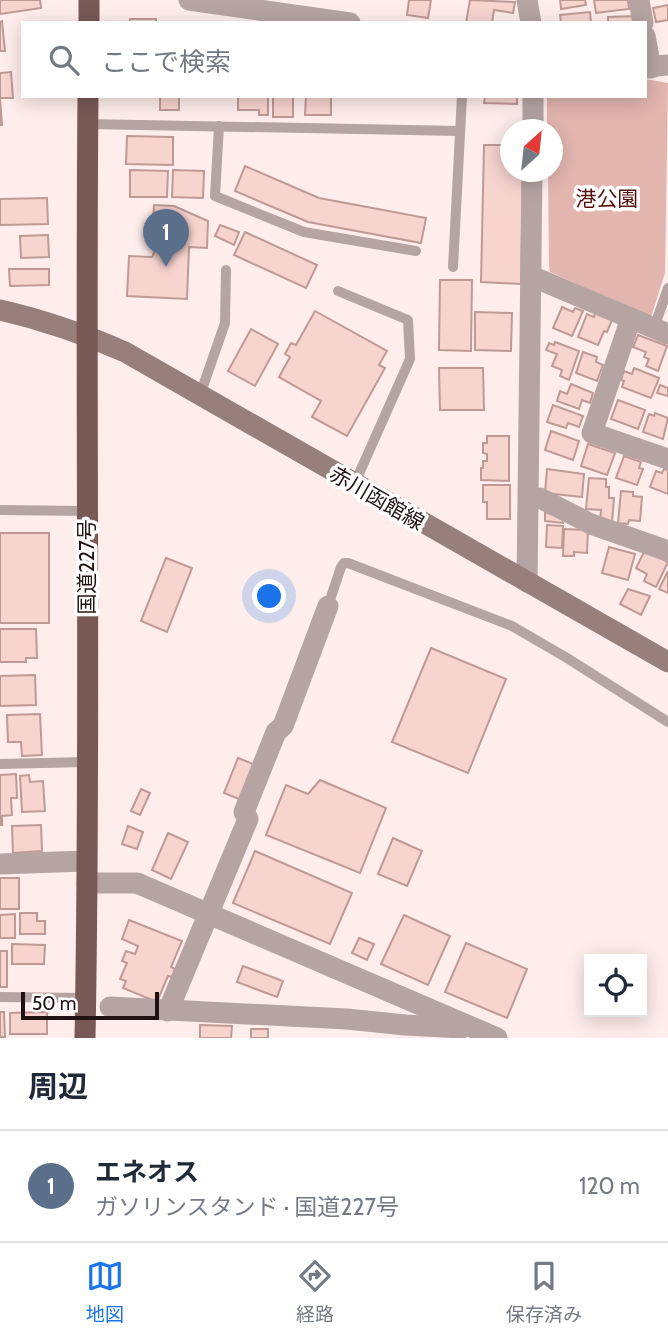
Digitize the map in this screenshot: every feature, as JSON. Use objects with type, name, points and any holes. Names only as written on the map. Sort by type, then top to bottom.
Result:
[{"type":"highway","points":[[89,0],[89,21]]},
{"type":"highway","name":"国道227号","points":[[85,1038],[88,98]]},
{"type":"main road","name":"赤川函館線","points":[[0,310],[45,320],[86,334],[125,352],[668,662]]},
{"type":"street","points":[[188,0],[269,5],[341,21]]},
{"type":"street","points":[[527,0],[531,21]]},
{"type":"street","points":[[647,42],[655,67]]},
{"type":"street","points":[[533,98],[533,119]]},
{"type":"street","points":[[527,582],[532,182]]},
{"type":"street","points":[[531,276],[661,331]]},
{"type":"street","points":[[631,318],[592,433],[668,458]]},
{"type":"street","points":[[540,498],[592,524],[668,551]]},
{"type":"street","points":[[169,1011],[248,819],[244,812],[276,732],[283,726],[328,606]]},
{"type":"street","points":[[0,864],[86,861]]},
{"type":"street","points":[[87,883],[137,883],[497,1038]]},
{"type":"street","points":[[110,1007],[474,1028]]},
{"type":"lane","points":[[453,267],[462,98]]},
{"type":"lane","points":[[88,124],[460,131]]},
{"type":"lane","points":[[219,126],[215,196],[304,232],[416,251]]},
{"type":"lane","points":[[200,395],[225,323],[226,270]]},
{"type":"lane","points":[[661,331],[668,288]]},
{"type":"lane","points":[[338,291],[408,320],[410,359],[354,485]]},
{"type":"lane","points":[[0,510],[86,511]]},
{"type":"lane","points":[[328,606],[341,567],[348,563],[512,626],[668,722]]},
{"type":"lane","points":[[0,764],[86,762]]},
{"type":"lane","points":[[0,997],[86,998]]},
{"type":"green space","name":"港公園","points":[[647,79],[668,83],[665,273],[651,317],[550,272],[548,182],[563,182],[563,119],[547,119],[547,98],[647,98]]},
{"type":"building","points":[[0,0],[40,0],[41,8],[0,14]]},
{"type":"building","points":[[409,0],[431,0],[428,18],[407,15]]},
{"type":"building","points":[[470,0],[515,2],[513,13],[494,10],[492,21],[466,21]]},
{"type":"building","points":[[560,0],[585,0],[586,5],[561,9]]},
{"type":"building","points":[[594,0],[628,0],[629,9],[596,13]]},
{"type":"building","points":[[668,5],[668,20],[656,22],[653,8]]},
{"type":"building","points":[[590,12],[591,21],[561,21],[560,15]]},
{"type":"building","points":[[635,16],[635,21],[608,21],[608,17]]},
{"type":"building","points":[[130,19],[156,19],[156,21]]},
{"type":"building","points":[[2,21],[5,51],[0,51]]},
{"type":"building","points":[[11,72],[13,98],[0,98],[0,73]]},
{"type":"building","points":[[160,98],[179,98],[179,110],[160,110]]},
{"type":"building","points":[[238,98],[268,98],[268,115],[259,115],[259,110],[238,110]]},
{"type":"building","points":[[273,98],[293,98],[293,117],[273,117]]},
{"type":"building","points":[[306,98],[331,98],[331,115],[305,115]]},
{"type":"building","points":[[485,98],[517,98],[517,104],[484,103]]},
{"type":"building","points":[[127,136],[173,137],[173,165],[126,164]]},
{"type":"building","points":[[484,145],[500,145],[500,182],[523,182],[521,284],[481,282]]},
{"type":"building","points":[[245,166],[319,198],[426,218],[421,243],[308,222],[235,191]]},
{"type":"building","points":[[130,170],[168,171],[167,197],[130,197]]},
{"type":"building","points":[[173,170],[204,171],[203,198],[172,197]]},
{"type":"building","points":[[47,198],[48,224],[0,225],[0,199]]},
{"type":"building","points":[[154,205],[174,206],[208,221],[207,248],[189,247],[187,299],[127,296],[129,256],[152,257],[167,223],[153,223]]},
{"type":"building","points":[[220,225],[239,232],[234,245],[215,236]]},
{"type":"building","points":[[245,232],[317,265],[306,288],[234,255]]},
{"type":"building","points":[[48,235],[49,257],[21,258],[20,236]]},
{"type":"building","points":[[9,269],[49,269],[49,285],[10,286]]},
{"type":"building","points":[[440,280],[472,280],[471,351],[439,350]]},
{"type":"building","points":[[562,307],[573,312],[575,308],[583,311],[572,336],[553,328]]},
{"type":"building","points":[[315,311],[387,351],[379,365],[385,368],[347,436],[312,417],[321,401],[279,377],[290,357],[285,354],[291,343],[296,345]]},
{"type":"building","points":[[475,312],[512,313],[511,351],[475,350]]},
{"type":"building","points":[[595,313],[612,320],[598,345],[578,337],[587,314],[594,317]]},
{"type":"building","points":[[251,329],[278,344],[255,386],[228,371]]},
{"type":"building","points":[[638,335],[667,346],[658,371],[646,366],[649,359],[644,357],[646,352],[633,347]]},
{"type":"building","points":[[555,342],[579,351],[569,380],[560,376],[562,370],[552,366],[557,354],[546,350],[549,343],[554,345]]},
{"type":"building","points":[[583,352],[597,357],[596,362],[603,365],[597,381],[576,373]]},
{"type":"building","points":[[439,368],[483,368],[484,410],[440,410]]},
{"type":"building","points":[[634,368],[659,378],[651,398],[622,387],[624,371],[632,374]]},
{"type":"building","points":[[571,384],[593,393],[590,403],[582,400],[579,409],[557,401],[560,391],[567,394]]},
{"type":"building","points":[[660,385],[668,388],[668,396],[657,393]]},
{"type":"building","points":[[618,400],[645,410],[638,429],[611,419]]},
{"type":"building","points":[[553,405],[583,416],[579,427],[568,423],[566,428],[547,422]]},
{"type":"building","points":[[655,413],[668,418],[663,439],[643,432],[649,414],[654,416]]},
{"type":"building","points":[[551,431],[579,441],[573,460],[545,450]]},
{"type":"building","points":[[487,436],[509,436],[509,481],[481,480],[483,461],[487,461],[487,454],[483,453],[483,443],[487,443]]},
{"type":"building","points":[[588,444],[615,453],[607,475],[581,466]]},
{"type":"building","points":[[624,456],[641,462],[639,468],[643,469],[637,485],[616,478]]},
{"type":"building","points":[[547,469],[584,474],[582,497],[545,493]]},
{"type":"building","points":[[664,469],[668,470],[668,494],[650,487],[656,471],[662,473]]},
{"type":"building","points":[[589,478],[606,479],[609,498],[614,498],[612,522],[600,521],[601,510],[586,509]]},
{"type":"building","points":[[483,485],[510,485],[510,519],[487,519]]},
{"type":"building","points":[[621,491],[633,492],[633,496],[642,497],[640,521],[618,523]]},
{"type":"building","points":[[545,512],[563,518],[563,523],[545,521]]},
{"type":"building","points":[[547,525],[563,526],[562,548],[546,547]]},
{"type":"building","points":[[564,529],[588,530],[587,553],[574,552],[574,556],[563,556]]},
{"type":"building","points":[[0,533],[49,533],[49,623],[0,623]]},
{"type":"building","points":[[609,547],[635,554],[628,580],[602,573]]},
{"type":"building","points":[[645,550],[668,562],[656,587],[644,581],[647,574],[636,568]]},
{"type":"building","points":[[166,558],[192,568],[167,632],[141,621]]},
{"type":"building","points":[[668,571],[668,593],[659,589]]},
{"type":"building","points":[[628,589],[650,596],[641,615],[620,604]]},
{"type":"building","points":[[0,629],[36,629],[37,658],[26,658],[26,662],[0,662]]},
{"type":"building","points":[[431,648],[506,679],[468,773],[392,742]]},
{"type":"building","points":[[35,675],[36,705],[0,706],[0,676]]},
{"type":"building","points":[[40,714],[42,755],[22,756],[21,742],[8,742],[7,715]]},
{"type":"building","points":[[238,758],[258,766],[244,801],[224,793]]},
{"type":"building","points":[[16,774],[17,798],[11,798],[12,815],[2,816],[0,825],[0,775]]},
{"type":"building","points":[[29,775],[30,782],[43,781],[45,811],[22,812],[20,776]]},
{"type":"building","points":[[320,780],[386,808],[360,873],[266,835],[286,785],[308,794]]},
{"type":"building","points":[[141,789],[150,793],[140,815],[131,811]]},
{"type":"building","points":[[41,825],[42,851],[13,853],[12,826]]},
{"type":"building","points":[[128,826],[143,832],[137,849],[122,844]]},
{"type":"building","points":[[168,833],[188,842],[171,879],[152,870]]},
{"type":"building","points":[[393,838],[422,851],[407,886],[378,874]]},
{"type":"building","points":[[255,851],[352,893],[330,944],[233,903]]},
{"type":"building","points":[[0,878],[19,878],[19,909],[0,909]]},
{"type":"building","points":[[20,913],[37,913],[37,921],[45,921],[45,934],[20,934]]},
{"type":"building","points":[[15,914],[15,938],[0,938],[0,915]]},
{"type":"building","points":[[404,915],[450,936],[428,985],[381,964]]},
{"type":"building","points":[[129,920],[182,941],[171,967],[175,969],[172,977],[168,976],[157,1002],[123,988],[126,981],[120,979],[127,963],[122,961],[126,951],[135,954],[138,946],[122,939]]},
{"type":"building","points":[[359,938],[374,944],[367,960],[352,953]]},
{"type":"building","points":[[466,943],[527,969],[507,1018],[445,992]]},
{"type":"building","points":[[12,944],[45,945],[44,964],[12,964]]},
{"type":"building","points":[[0,951],[7,951],[7,987],[0,987]]},
{"type":"building","points":[[243,966],[283,981],[277,997],[237,982]]},
{"type":"building","points":[[0,1012],[4,1012],[5,1037],[0,1037]]},
{"type":"building","points":[[47,1012],[47,1034],[10,1034],[10,1013]]},
{"type":"building","points":[[200,1025],[232,1026],[231,1038],[200,1038]]},
{"type":"building","points":[[251,1029],[268,1029],[268,1038],[251,1038]]},
{"type":"place","name":"エネオス","points":[[166,267]]}]
